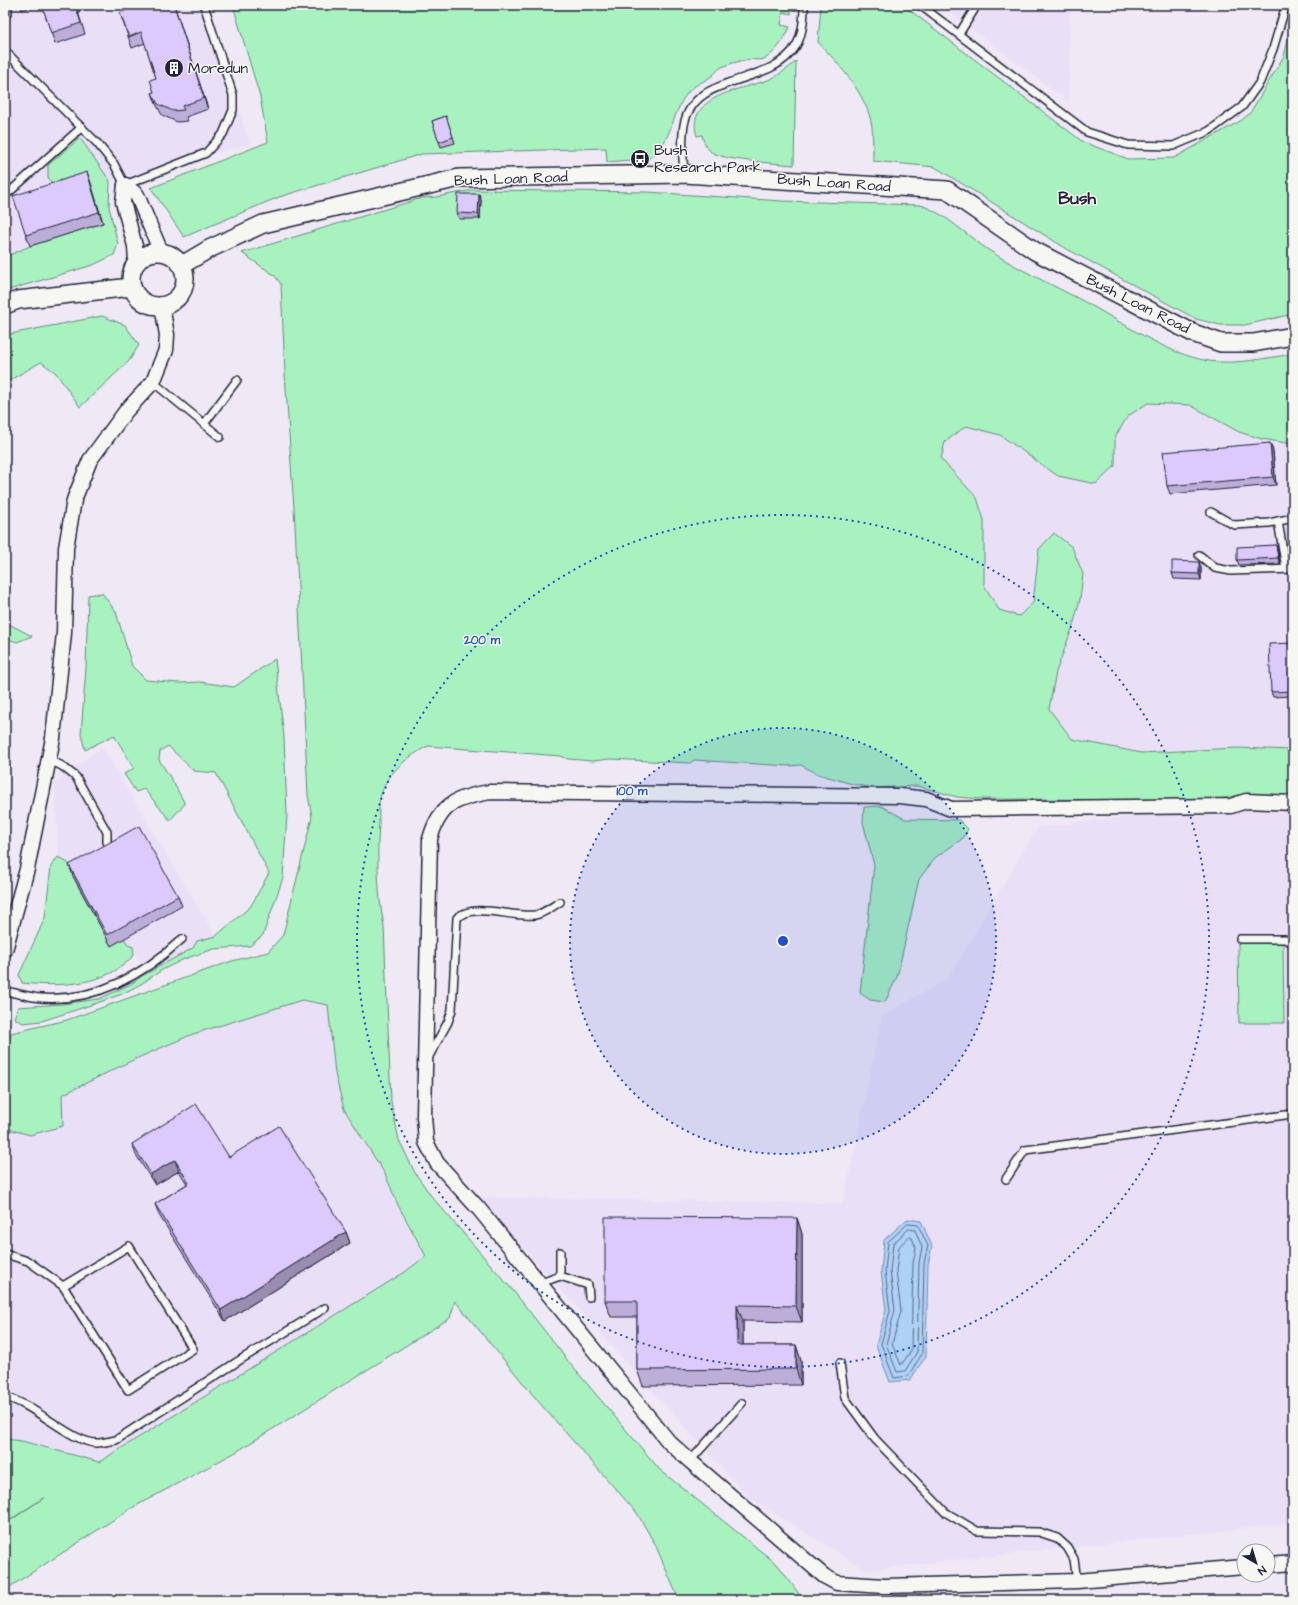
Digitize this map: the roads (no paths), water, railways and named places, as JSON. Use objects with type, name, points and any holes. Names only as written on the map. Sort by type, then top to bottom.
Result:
[{"type":"street","name":"Bush Loan Road","points":[[182,266],[210,250],[263,224],[459,178],[684,174],[947,190],[1035,251],[1193,333],[1221,342],[1253,343],[1293,336]]},
{"type":"street","points":[[125,185],[137,195],[161,252]]},
{"type":"street","points":[[125,185],[123,202],[134,246],[136,262]]},
{"type":"street","points":[[161,252],[173,256],[182,266],[185,276],[184,286],[180,296],[172,302],[162,306],[152,306],[143,302],[136,296],[131,287],[132,269],[136,262],[147,253],[161,252]]},
{"type":"street","points":[[5,305],[18,300],[131,287]]},
{"type":"street","points":[[5,950],[27,869],[50,760],[64,633],[66,548],[74,500],[90,460],[126,411],[152,382],[166,350],[167,335],[162,306]]},
{"type":"street","points":[[1236,1568],[1077,1581],[884,1586],[837,1583],[824,1576],[690,1461],[670,1442],[538,1284],[479,1209],[437,1163],[426,1142],[424,1116],[430,839],[434,824],[445,808],[464,797],[490,792],[900,796],[926,800],[951,809],[1231,806],[1246,801],[1293,803]]},
{"type":"street","points":[[1276,1564],[1293,1563]]},
{"type":"lane","points":[[5,16],[8,12],[8,5]]},
{"type":"lane","points":[[5,51],[97,142],[114,164],[125,185],[206,153],[223,134],[233,110],[233,95],[204,5]]},
{"type":"lane","points":[[684,174],[684,125],[696,102],[722,84],[774,68],[786,58],[796,46],[801,34],[804,5]]},
{"type":"lane","points":[[920,5],[1087,132],[1128,145],[1173,146],[1209,131],[1242,107],[1260,82],[1273,49],[1286,5]]},
{"type":"lane","points":[[959,34],[974,10]]},
{"type":"lane","points":[[5,196],[82,127]]},
{"type":"lane","points":[[204,424],[237,380]]},
{"type":"lane","points":[[152,382],[220,437]]},
{"type":"lane","points":[[1211,512],[1234,525],[1278,521],[1293,518]]},
{"type":"lane","points":[[1199,555],[1215,568],[1231,571],[1290,569],[1278,521]]},
{"type":"lane","points":[[50,760],[62,766],[76,777],[107,832],[107,842]]},
{"type":"lane","points":[[425,1066],[448,1022],[452,1010],[457,918],[462,913],[479,911],[536,915],[560,902]]},
{"type":"lane","points":[[5,991],[41,998],[87,995],[120,983],[161,958],[182,939]]},
{"type":"lane","points":[[1240,939],[1285,939],[1293,943]]},
{"type":"lane","points":[[1006,1179],[1025,1150],[1293,1114]]},
{"type":"lane","points":[[5,1254],[28,1261],[64,1286],[128,1390],[193,1349],[129,1246],[64,1286]]},
{"type":"lane","points":[[560,1252],[560,1276]]},
{"type":"lane","points":[[538,1284],[560,1276],[588,1285],[589,1297]]},
{"type":"lane","points":[[5,1397],[30,1408],[75,1437],[96,1443],[116,1440],[240,1360],[325,1308]]},
{"type":"lane","points":[[840,1364],[845,1398],[874,1438],[945,1512],[977,1532],[1039,1532],[1057,1538],[1067,1547],[1074,1559],[1077,1581]]},
{"type":"lane","points":[[690,1461],[742,1403]]},
{"type":"water","points":[[907,1219],[921,1221],[932,1246],[928,1264],[926,1356],[910,1380],[890,1382],[876,1345],[886,1310],[881,1271],[884,1240]]},
{"type":"place","name":"Moredun","points":[[174,68]]},
{"type":"place","name":"Bush Research Park","points":[[640,159]]},
{"type":"district","name":"Bush","points":[[1077,199]]}]
